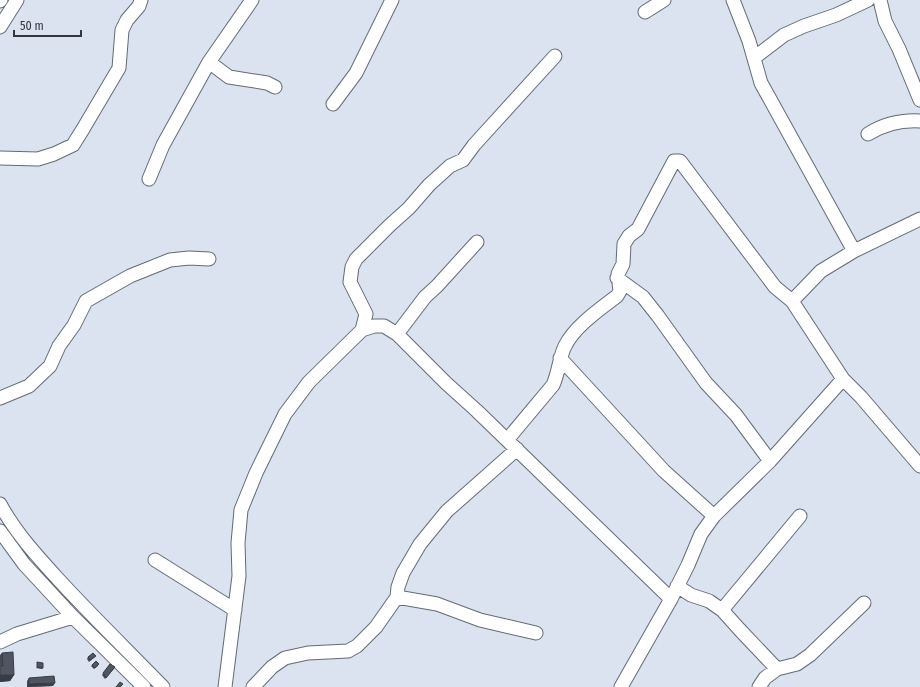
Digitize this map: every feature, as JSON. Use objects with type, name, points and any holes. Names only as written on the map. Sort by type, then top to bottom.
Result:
[{"type":"street","points":[[0,27],[17,0]]},
{"type":"street","points":[[0,158],[38,159],[54,154],[72,145],[87,123],[119,68],[122,30],[126,20],[139,6],[141,0]]},
{"type":"street","points":[[149,179],[163,145],[209,62],[252,0]]},
{"type":"street","points":[[333,104],[356,73],[392,0]]},
{"type":"street","points":[[645,12],[664,0]]},
{"type":"street","points":[[733,0],[749,41],[761,82],[854,251]]},
{"type":"street","points":[[754,58],[784,35],[804,26],[836,15],[868,0]]},
{"type":"street","points":[[880,0],[885,21],[899,48],[920,100]]},
{"type":"street","points":[[362,330],[366,314],[350,282],[352,267],[356,259],[389,226],[410,208],[429,185],[450,166],[463,160],[474,145],[556,56]]},
{"type":"street","points":[[209,62],[229,77],[267,83],[275,87]]},
{"type":"street","points":[[868,134],[881,126],[920,120]]},
{"type":"street","points":[[507,440],[553,385],[558,375],[560,358],[565,345],[572,335],[584,323],[617,296],[620,291],[618,278],[619,271],[623,264],[624,244],[629,236],[638,229],[659,192],[673,163],[677,160],[680,161],[775,287],[792,301],[843,379],[861,396],[920,466]]},
{"type":"street","points":[[792,301],[821,272],[854,251],[920,219]]},
{"type":"street","points":[[397,334],[424,297],[437,286],[477,242]]},
{"type":"street","points":[[0,398],[29,386],[50,366],[59,346],[74,325],[86,301],[130,276],[170,260],[189,258],[209,260]]},
{"type":"street","points":[[618,278],[643,297],[706,384],[736,415],[770,461]]},
{"type":"street","points":[[225,687],[239,576],[238,543],[241,510],[256,473],[285,414],[309,382],[362,330],[374,326],[384,326],[397,334],[671,599]]},
{"type":"street","points":[[560,358],[664,471],[714,516]]},
{"type":"street","points":[[621,687],[671,599],[701,534],[714,516],[770,461],[843,379]]},
{"type":"street","points":[[253,687],[272,667],[285,658],[308,653],[343,652],[357,646],[376,627],[397,597],[398,587],[403,573],[420,544],[446,511],[517,449]]},
{"type":"street","points":[[0,504],[34,553],[85,609],[163,687]]},
{"type":"street","points":[[722,610],[800,516]]},
{"type":"street","points":[[0,531],[24,564],[73,617],[144,687]]},
{"type":"street","points":[[24,564],[34,553]]},
{"type":"street","points":[[155,560],[235,610]]},
{"type":"street","points":[[677,586],[691,595],[709,601],[722,610],[777,669]]},
{"type":"street","points":[[397,597],[437,604],[480,620],[536,633]]},
{"type":"street","points":[[759,687],[765,678],[777,669],[797,664],[810,655],[864,603]]},
{"type":"street","points":[[0,642],[17,634],[73,617]]},
{"type":"building","points":[[13,652],[14,675],[0,675],[0,666],[3,666],[2,653]]},
{"type":"building","points":[[93,653],[96,656],[90,660],[88,657]]},
{"type":"building","points":[[96,661],[99,664],[95,668],[92,665]]},
{"type":"building","points":[[37,662],[43,663],[43,668],[37,667]]},
{"type":"building","points":[[110,664],[115,667],[106,678],[103,673]]},
{"type":"building","points":[[54,676],[55,683],[29,684],[29,678]]},
{"type":"building","points":[[120,682],[123,684],[120,687],[116,687]]}]
